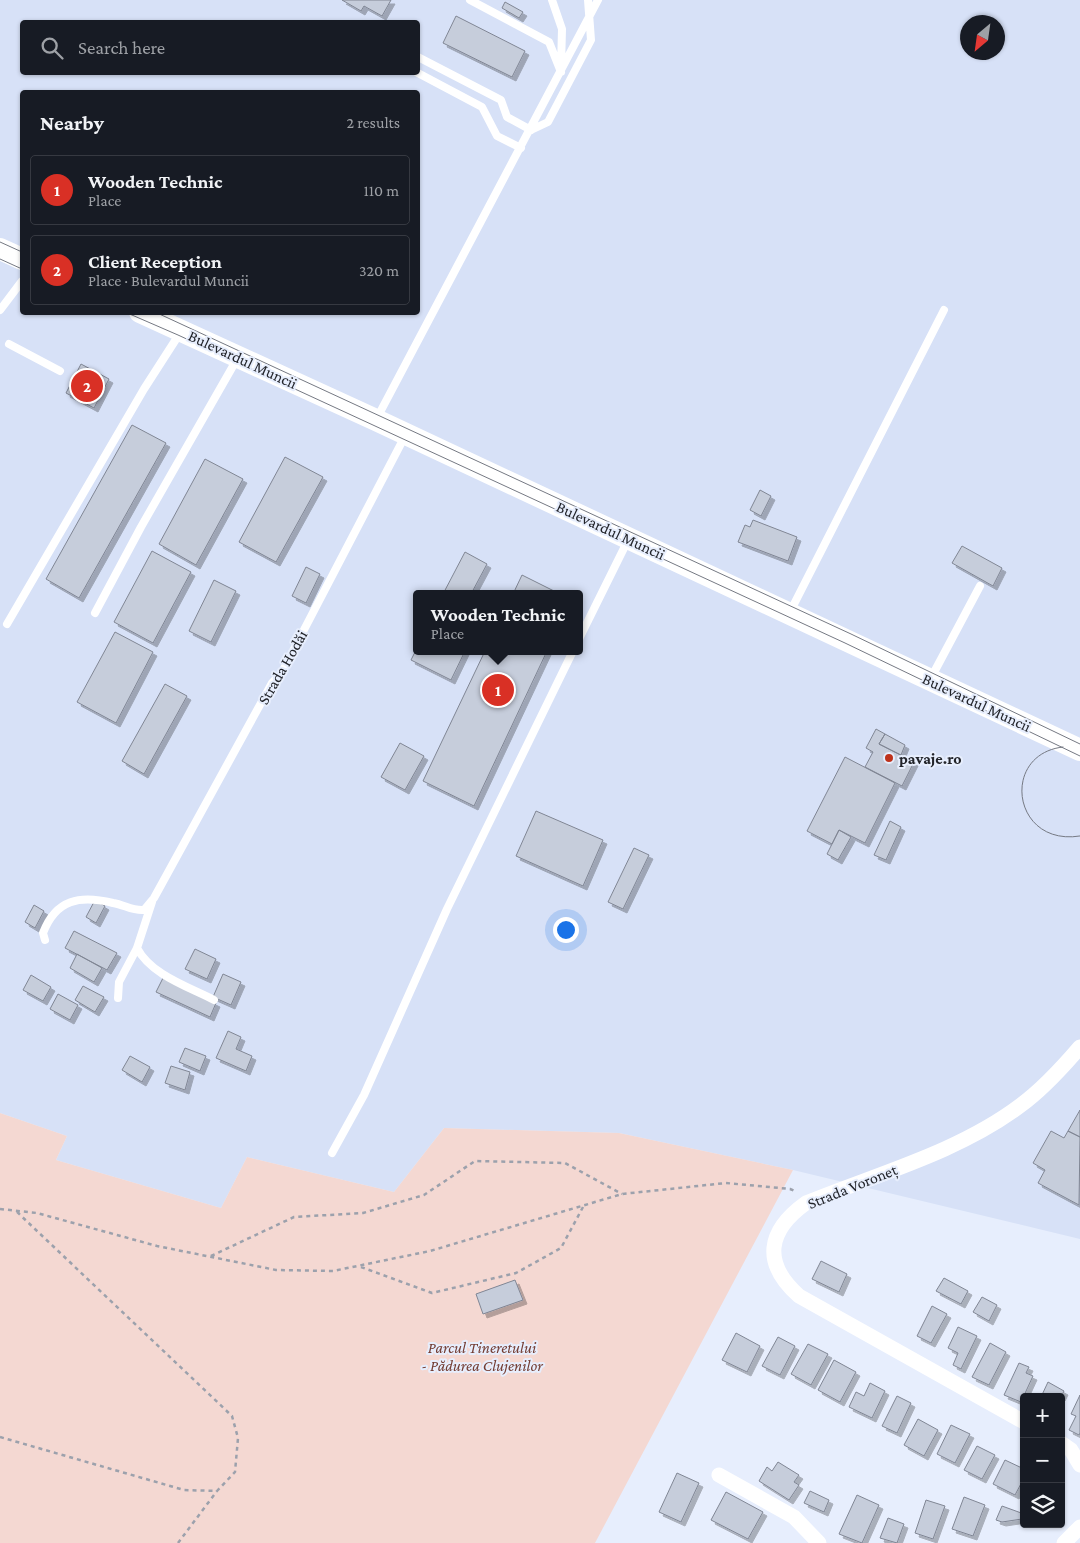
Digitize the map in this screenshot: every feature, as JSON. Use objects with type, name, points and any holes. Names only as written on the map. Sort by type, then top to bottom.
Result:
[{"type":"main road","points":[[0,249],[20,259]]},
{"type":"main road","name":"Bulevardul Muncii","points":[[146,315],[376,420],[1080,750]]},
{"type":"street","name":"Strada Voroneț","points":[[1020,1420],[840,1321],[799,1296],[784,1282],[775,1265],[774,1249],[779,1230],[790,1215],[815,1199],[974,1134],[1021,1106],[1064,1066],[1080,1046]]},
{"type":"street","points":[[1065,1446],[1071,1450],[1080,1465]]},
{"type":"street","points":[[719,1475],[794,1517],[819,1543]]},
{"type":"street","points":[[1064,1543],[1080,1526]]},
{"type":"lane","points":[[470,0],[549,42],[561,72]]},
{"type":"lane","points":[[552,0],[562,29],[561,72]]},
{"type":"lane","points":[[531,130],[548,122],[591,40],[588,0]]},
{"type":"lane","points":[[376,420],[531,130],[598,0]]},
{"type":"lane","points":[[420,58],[501,100],[507,117],[531,130]]},
{"type":"lane","points":[[420,74],[482,107],[497,136],[521,148]]},
{"type":"lane","points":[[0,310],[20,284]]},
{"type":"lane","points":[[789,614],[944,310]]},
{"type":"lane","points":[[7,624],[144,389],[181,331]]},
{"type":"lane","points":[[9,344],[60,371]]},
{"type":"lane","points":[[95,613],[141,527],[238,357]]},
{"type":"lane","name":"Strada Hodăi","points":[[118,998],[119,982],[137,948],[154,898],[272,683],[282,672],[406,434]]},
{"type":"lane","points":[[583,631],[628,538]]},
{"type":"lane","points":[[930,679],[980,586]]},
{"type":"lane","points":[[332,1153],[364,1095],[447,909],[571,655]]},
{"type":"lane","name":"Strada Hodăi","points":[[45,940],[43,933],[52,913],[75,900],[115,903],[134,910],[144,910],[154,898]]},
{"type":"lane","points":[[137,948],[142,958],[161,973],[214,1000]]},
{"type":"path","points":[[211,1256],[294,1217],[363,1213],[424,1195],[474,1161],[565,1164],[622,1194]]},
{"type":"path","points":[[0,1209],[37,1213],[157,1246],[276,1270],[333,1271],[430,1251],[502,1228],[622,1194],[726,1183],[790,1189],[815,1199]]},
{"type":"path","points":[[360,1266],[432,1293],[516,1273],[560,1248],[584,1206]]},
{"type":"path","points":[[15,1210],[232,1416],[238,1438],[235,1472],[217,1491],[178,1543]]},
{"type":"path","points":[[0,1437],[184,1490],[217,1491]]},
{"type":"shaded area","points":[[0,0],[1080,0],[1080,1239],[793,1170],[619,1133],[444,1128],[394,1192],[247,1157],[221,1208],[56,1160],[67,1136],[0,1113]]},
{"type":"green space","name":"Parcul Tineretului - Pădurea Clujenilor","points":[[0,1113],[67,1136],[56,1160],[221,1208],[247,1157],[394,1192],[444,1128],[619,1133],[793,1170],[595,1543],[0,1543]]},
{"type":"building","points":[[342,0],[391,0],[382,16],[364,6],[361,11]]},
{"type":"building","points":[[505,2],[523,12],[519,18],[502,8]]},
{"type":"building","points":[[456,16],[525,51],[512,77],[443,43]]},
{"type":"building","points":[[81,364],[109,379],[94,408],[66,393]]},
{"type":"building","points":[[132,425],[166,443],[79,598],[46,579]]},
{"type":"building","points":[[285,457],[323,477],[276,562],[239,542]]},
{"type":"building","points":[[205,459],[243,479],[196,565],[159,544]]},
{"type":"building","points":[[760,490],[771,496],[761,516],[750,510]]},
{"type":"building","points":[[753,520],[797,537],[788,561],[738,542],[745,525],[750,527]]},
{"type":"building","points":[[962,546],[1002,568],[993,586],[952,563]]},
{"type":"building","points":[[152,551],[191,572],[153,643],[114,622]]},
{"type":"building","points":[[465,552],[487,564],[473,590],[445,590]]},
{"type":"building","points":[[306,567],[320,574],[306,603],[292,596]]},
{"type":"building","points":[[522,575],[552,590],[515,590]]},
{"type":"building","points":[[214,580],[236,591],[211,642],[189,631]]},
{"type":"building","points":[[115,632],[153,652],[116,723],[77,702]]},
{"type":"building","points":[[414,655],[463,655],[451,680],[411,660]]},
{"type":"building","points":[[483,655],[545,655],[474,806],[423,781]]},
{"type":"building","points":[[165,684],[187,696],[144,774],[122,761]]},
{"type":"building","name":"pavaje.ro","points":[[876,729],[885,734],[879,744],[914,762],[902,786],[865,767],[873,752],[866,748]]},
{"type":"building","points":[[885,734],[905,745],[901,755],[879,744]]},
{"type":"building","points":[[400,743],[424,756],[405,790],[381,777]]},
{"type":"building","points":[[845,757],[895,783],[865,843],[839,830],[832,844],[807,831]]},
{"type":"building","points":[[536,811],[603,840],[583,886],[516,856]]},
{"type":"building","points":[[890,821],[901,827],[886,860],[874,855]]},
{"type":"building","points":[[839,830],[851,837],[838,860],[827,854]]},
{"type":"building","points":[[634,848],[649,855],[623,909],[608,902]]},
{"type":"building","points":[[95,900],[105,906],[96,923],[86,917]]},
{"type":"building","points":[[34,905],[44,911],[35,928],[25,922]]},
{"type":"building","points":[[74,931],[117,953],[107,970],[65,948]]},
{"type":"building","points":[[195,949],[216,959],[207,979],[185,969]]},
{"type":"building","points":[[77,954],[102,968],[94,982],[70,968]]},
{"type":"building","points":[[223,974],[241,982],[231,1005],[213,997]]},
{"type":"building","points":[[31,975],[51,987],[43,1001],[23,990]]},
{"type":"building","points":[[163,978],[216,1003],[210,1017],[156,992]]},
{"type":"building","points":[[83,986],[104,997],[95,1012],[75,1000]]},
{"type":"building","points":[[58,994],[78,1005],[70,1020],[50,1009]]},
{"type":"building","points":[[228,1031],[241,1037],[236,1049],[252,1056],[246,1071],[216,1058]]},
{"type":"building","points":[[185,1048],[206,1056],[200,1071],[179,1062]]},
{"type":"building","points":[[130,1056],[150,1067],[142,1082],[122,1070]]},
{"type":"building","points":[[171,1066],[190,1072],[185,1090],[165,1083]]},
{"type":"building","points":[[1080,1110],[1080,1137],[1068,1131]]},
{"type":"building","points":[[1051,1131],[1064,1138],[1068,1131],[1080,1137],[1079,1205],[1038,1183],[1045,1170],[1033,1163]]},
{"type":"building","points":[[821,1261],[847,1274],[839,1292],[812,1279]]},
{"type":"building","points":[[944,1278],[968,1291],[961,1304],[936,1291]]},
{"type":"building","points":[[515,1280],[523,1300],[483,1314],[476,1294]]},
{"type":"building","points":[[982,1297],[997,1305],[989,1321],[973,1312]]},
{"type":"building","points":[[932,1306],[947,1314],[931,1343],[917,1336]]},
{"type":"building","points":[[958,1327],[977,1336],[961,1369],[953,1365],[958,1353],[948,1348]]},
{"type":"building","points":[[736,1333],[760,1346],[747,1372],[722,1360]]},
{"type":"building","points":[[778,1337],[795,1346],[780,1375],[762,1366]]},
{"type":"building","points":[[990,1343],[1006,1352],[989,1385],[972,1377]]},
{"type":"building","points":[[808,1344],[828,1354],[811,1385],[791,1374]]},
{"type":"building","points":[[834,1360],[856,1372],[840,1402],[818,1390]]},
{"type":"building","points":[[1019,1363],[1029,1367],[1026,1373],[1033,1376],[1025,1393],[1020,1393],[1020,1402],[1004,1395]]},
{"type":"building","points":[[1048,1382],[1064,1391],[1063,1393],[1043,1393]]},
{"type":"building","points":[[870,1383],[885,1391],[872,1418],[849,1407],[856,1392],[864,1396]]},
{"type":"building","points":[[1080,1395],[1079,1435],[1069,1430],[1076,1416],[1071,1414]]},
{"type":"building","points":[[897,1396],[911,1403],[897,1433],[882,1426]]},
{"type":"building","points":[[918,1419],[938,1430],[924,1456],[904,1445]]},
{"type":"building","points":[[951,1425],[970,1434],[955,1463],[937,1454]]},
{"type":"building","points":[[977,1446],[995,1455],[982,1479],[964,1470]]},
{"type":"building","points":[[1005,1460],[1020,1467],[1020,1486],[1015,1495],[993,1484]]},
{"type":"building","points":[[778,1462],[799,1475],[794,1482],[799,1485],[789,1500],[759,1481],[767,1467],[772,1471]]},
{"type":"building","points":[[677,1473],[699,1483],[681,1522],[659,1512]]},
{"type":"building","points":[[810,1491],[829,1500],[824,1512],[804,1503]]},
{"type":"building","points":[[726,1492],[763,1512],[748,1539],[711,1520]]},
{"type":"building","points":[[857,1495],[879,1505],[862,1543],[839,1534]]},
{"type":"building","points":[[964,1497],[985,1505],[973,1536],[952,1529]]},
{"type":"building","points":[[926,1500],[945,1506],[933,1539],[915,1533]]},
{"type":"building","points":[[1002,1506],[1020,1513],[1020,1519],[1002,1522],[996,1520]]},
{"type":"building","points":[[888,1518],[904,1524],[897,1543],[880,1538]]},
{"type":"tram line","points":[[0,242],[20,251]]},
{"type":"tram line","points":[[0,259],[20,268]]},
{"type":"tram line","points":[[132,315],[845,643],[1080,756]]},
{"type":"tram line","points":[[161,315],[851,634],[1080,744]]},
{"type":"tram line","points":[[1063,747],[1043,753],[1030,765],[1023,781],[1022,798],[1028,815],[1040,828],[1057,836],[1080,836]]},
{"type":"place","name":"Client Reception","points":[[87,386]]},
{"type":"place","name":"Wooden Technic","points":[[498,690]]},
{"type":"place","name":"pavaje.ro","points":[[889,758]]}]
